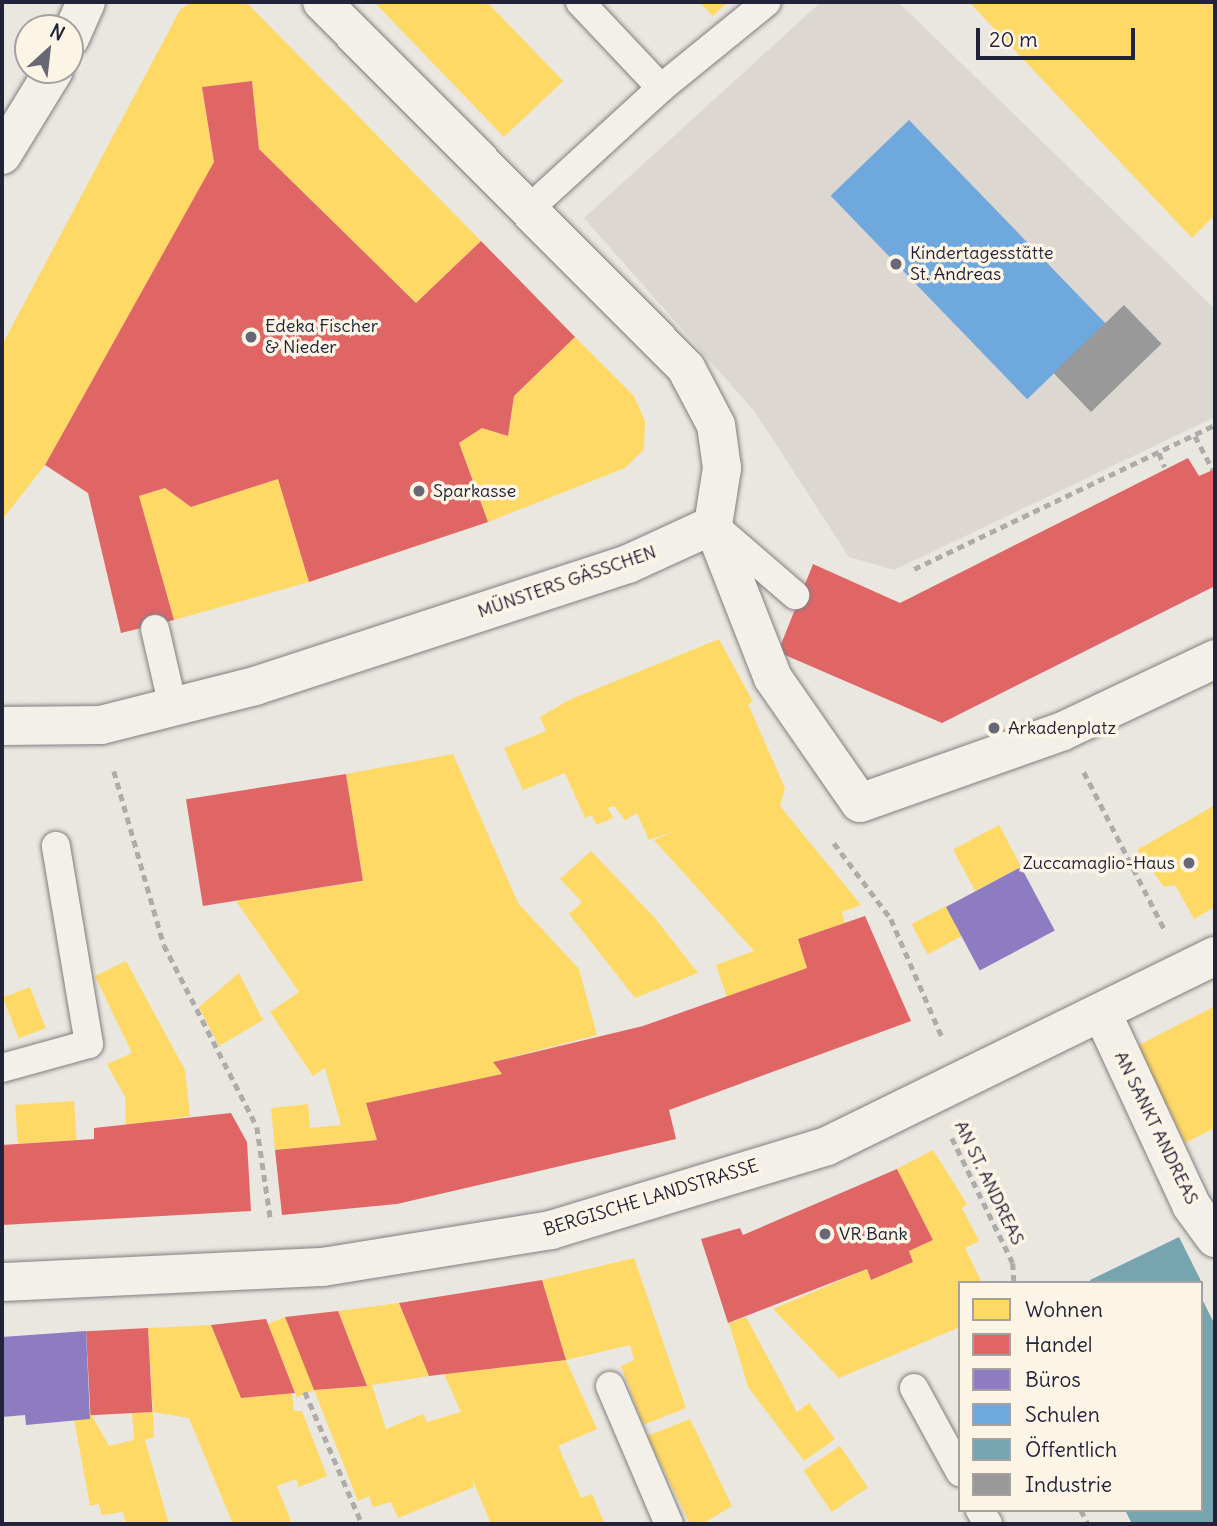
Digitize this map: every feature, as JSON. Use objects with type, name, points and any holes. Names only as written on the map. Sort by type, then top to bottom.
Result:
[{"type":"street","points":[[322,2],[686,368],[716,425],[722,468],[713,525],[773,678],[860,803],[1063,731],[1215,659]]},
{"type":"street","points":[[2,155],[45,84]]},
{"type":"street","name":"MÜNSTERS GÄSSCHEN","points":[[2,726],[101,725],[255,686],[628,564],[713,525]]},
{"type":"street","name":"BERGISCHE LANDSTRASSE","points":[[2,1282],[278,1271],[551,1230],[827,1146],[1103,1015],[1200,963]]},
{"type":"street","name":"AN SANKT ANDREAS","points":[[1103,1015],[1191,1205],[1215,1238]]},
{"type":"lane","points":[[580,2],[661,88]]},
{"type":"lane","points":[[529,209],[661,88],[767,2]]},
{"type":"lane","points":[[713,525],[794,595]]},
{"type":"lane","points":[[155,629],[173,707]]},
{"type":"lane","points":[[2,1068],[89,1044],[56,846]]},
{"type":"lane","points":[[610,1386],[669,1524]]},
{"type":"lane","points":[[914,1388],[958,1468]]},
{"type":"path","points":[[915,569],[1215,425]]},
{"type":"path","points":[[1195,436],[1213,470]]},
{"type":"path","points":[[1159,453],[1165,467]]},
{"type":"path","points":[[101,725],[164,945],[257,1127],[278,1271]]},
{"type":"path","points":[[1063,731],[1200,963]]},
{"type":"path","name":"AN ST. ANDREAS","points":[[860,803],[832,840],[891,919],[946,1090],[1013,1262],[1014,1281]]},
{"type":"path","points":[[305,1392],[362,1524]]},
{"type":"shaded area","name":"Kindertagesstätte St. Andreas","points":[[821,2],[898,2],[1215,309],[1215,417],[894,570],[849,557],[755,412],[584,218]]},
{"type":"building: Wohnen","points":[[190,2],[246,2],[481,241],[416,303],[259,149],[252,81],[202,87],[214,163],[45,465],[2,520],[2,345],[180,10]]},
{"type":"building: Wohnen","points":[[374,2],[487,2],[563,81],[504,137]]},
{"type":"building: Wohnen","points":[[699,2],[728,2],[713,16]]},
{"type":"building: Wohnen","points":[[969,2],[1215,2],[1215,215],[1192,238]]},
{"type":"building: Wohnen","points":[[575,337],[634,396],[645,421],[644,449],[625,468],[488,522],[459,443],[482,428],[508,436],[514,396]]},
{"type":"building: Wohnen","points":[[278,479],[309,582],[174,620],[139,496],[165,488],[191,507]]},
{"type":"building: Wohnen","points":[[719,639],[753,702],[748,704],[785,788],[780,806],[861,905],[842,912],[845,923],[798,939],[807,968],[727,997],[716,965],[754,951],[654,840],[674,831],[649,840],[637,813],[625,820],[614,806],[608,808],[613,818],[596,825],[592,815],[585,818],[565,773],[523,790],[504,748],[546,731],[540,717],[569,700]]},
{"type":"building: Wohnen","points":[[453,754],[518,903],[579,969],[597,1035],[493,1062],[502,1074],[366,1103],[377,1140],[275,1150],[271,1108],[308,1104],[310,1128],[341,1125],[325,1068],[313,1076],[270,1012],[299,992],[236,901],[363,881],[346,774]]},
{"type":"building: Wohnen","name":"Zuccamaglio-Haus","points":[[1215,805],[1215,907],[1194,919],[1175,885],[1164,887],[1137,850]]},
{"type":"building: Wohnen","points":[[999,825],[1021,866],[975,891],[953,849]]},
{"type":"building: Wohnen","points":[[591,851],[654,917],[698,973],[635,998],[569,914],[582,902],[560,879]]},
{"type":"building: Wohnen","points":[[946,906],[962,936],[928,954],[912,924]]},
{"type":"building: Wohnen","points":[[126,961],[185,1070],[190,1116],[126,1126],[125,1097],[107,1064],[132,1053],[95,976]]},
{"type":"building: Wohnen","points":[[239,973],[263,1020],[219,1046],[199,1007]]},
{"type":"building: Wohnen","points":[[30,987],[46,1028],[19,1038],[3,997]]},
{"type":"building: Wohnen","points":[[1215,1006],[1215,1128],[1185,1143],[1167,1105],[1160,1108],[1135,1047]]},
{"type":"building: Wohnen","points":[[74,1101],[77,1140],[18,1144],[15,1105]]},
{"type":"building: Wohnen","points":[[933,1150],[967,1204],[962,1208],[979,1241],[965,1248],[981,1281],[958,1281],[958,1328],[839,1378],[773,1309],[867,1269],[871,1280],[913,1262],[909,1251],[933,1240],[897,1169]]},
{"type":"building: Wohnen","points":[[634,1258],[686,1408],[643,1425],[621,1366],[634,1360],[630,1345],[566,1360],[542,1280]]},
{"type":"building: Wohnen","points":[[399,1303],[429,1376],[372,1385],[386,1429],[423,1414],[427,1422],[461,1412],[444,1374],[566,1360],[597,1429],[558,1446],[581,1498],[592,1494],[605,1524],[491,1524],[472,1478],[474,1487],[398,1518],[391,1502],[373,1507],[369,1496],[358,1501],[314,1390],[367,1386],[338,1311]]},
{"type":"building: Wohnen","points":[[285,1317],[315,1390],[297,1397],[267,1324]]},
{"type":"building: Wohnen","points":[[746,1317],[797,1412],[809,1403],[835,1439],[804,1461],[748,1387],[729,1323]]},
{"type":"building: Wohnen","points":[[211,1325],[241,1398],[292,1393],[294,1411],[302,1411],[327,1476],[299,1487],[296,1479],[277,1486],[291,1521],[283,1524],[233,1524],[189,1418],[153,1412],[148,1328]]},
{"type":"building: Wohnen","points":[[153,1412],[154,1437],[145,1440],[169,1524],[126,1524],[123,1512],[102,1515],[99,1504],[90,1506],[74,1419],[91,1414],[109,1446],[134,1440],[132,1413]]},
{"type":"building: Wohnen","points":[[690,1419],[732,1506],[702,1524],[690,1524],[647,1436]]},
{"type":"building: Wohnen","points":[[840,1446],[868,1487],[831,1512],[804,1471]]},
{"type":"building: Handel","points":[[252,81],[259,149],[416,303],[481,241],[575,337],[514,396],[508,436],[482,428],[459,443],[488,522],[309,582],[278,479],[191,507],[165,488],[139,496],[174,620],[121,633],[88,493],[45,465],[214,162],[202,87]]},
{"type":"building: Handel","points":[[1188,458],[1199,476],[1215,469],[1215,586],[942,723],[778,652],[813,564],[900,603]]},
{"type":"building: Handel","points":[[346,774],[363,881],[203,906],[186,799]]},
{"type":"building: Handel","points":[[865,916],[911,1021],[669,1110],[676,1139],[397,1204],[282,1215],[275,1150],[377,1140],[366,1103],[502,1074],[493,1062],[643,1026],[807,968],[798,939]]},
{"type":"building: Handel","points":[[231,1113],[247,1142],[251,1211],[2,1225],[2,1145],[94,1139],[94,1128]]},
{"type":"building: Handel","points":[[897,1169],[933,1240],[909,1251],[913,1262],[871,1280],[867,1269],[728,1323],[701,1239],[740,1228],[743,1235]]},
{"type":"building: Handel","points":[[542,1280],[566,1360],[429,1376],[399,1303]]},
{"type":"building: Handel","points":[[338,1311],[367,1386],[314,1390],[285,1317]]},
{"type":"building: Handel","points":[[266,1319],[295,1393],[241,1398],[211,1325]]},
{"type":"building: Handel","points":[[148,1328],[152,1412],[90,1415],[86,1331]]},
{"type":"building: Büros","points":[[1021,867],[1055,931],[980,970],[946,907]]},
{"type":"building: Büros","points":[[86,1331],[90,1419],[26,1425],[25,1415],[2,1417],[2,1337]]},
{"type":"building: Schulen","points":[[909,120],[1106,324],[1027,399],[831,196]]},
{"type":"building: Öffentlich","points":[[1179,1237],[1201,1281],[1090,1281]]},
{"type":"building: Öffentlich","points":[[1203,1301],[1215,1325],[1215,1524],[1132,1524],[1126,1512],[1203,1512]]},
{"type":"building: Industrie","points":[[1124,305],[1162,344],[1091,412],[1054,373]]},
{"type":"place","name":"Kindertagesstätte St. Andreas","points":[[896,264]]},
{"type":"place","name":"Edeka Fischer & Nieder","points":[[251,337]]},
{"type":"place","name":"Sparkasse","points":[[419,491]]},
{"type":"place","name":"Arkadenplatz","points":[[994,728]]},
{"type":"place","name":"Zuccamaglio-Haus","points":[[1189,863]]},
{"type":"place","name":"VR Bank","points":[[825,1234]]}]
